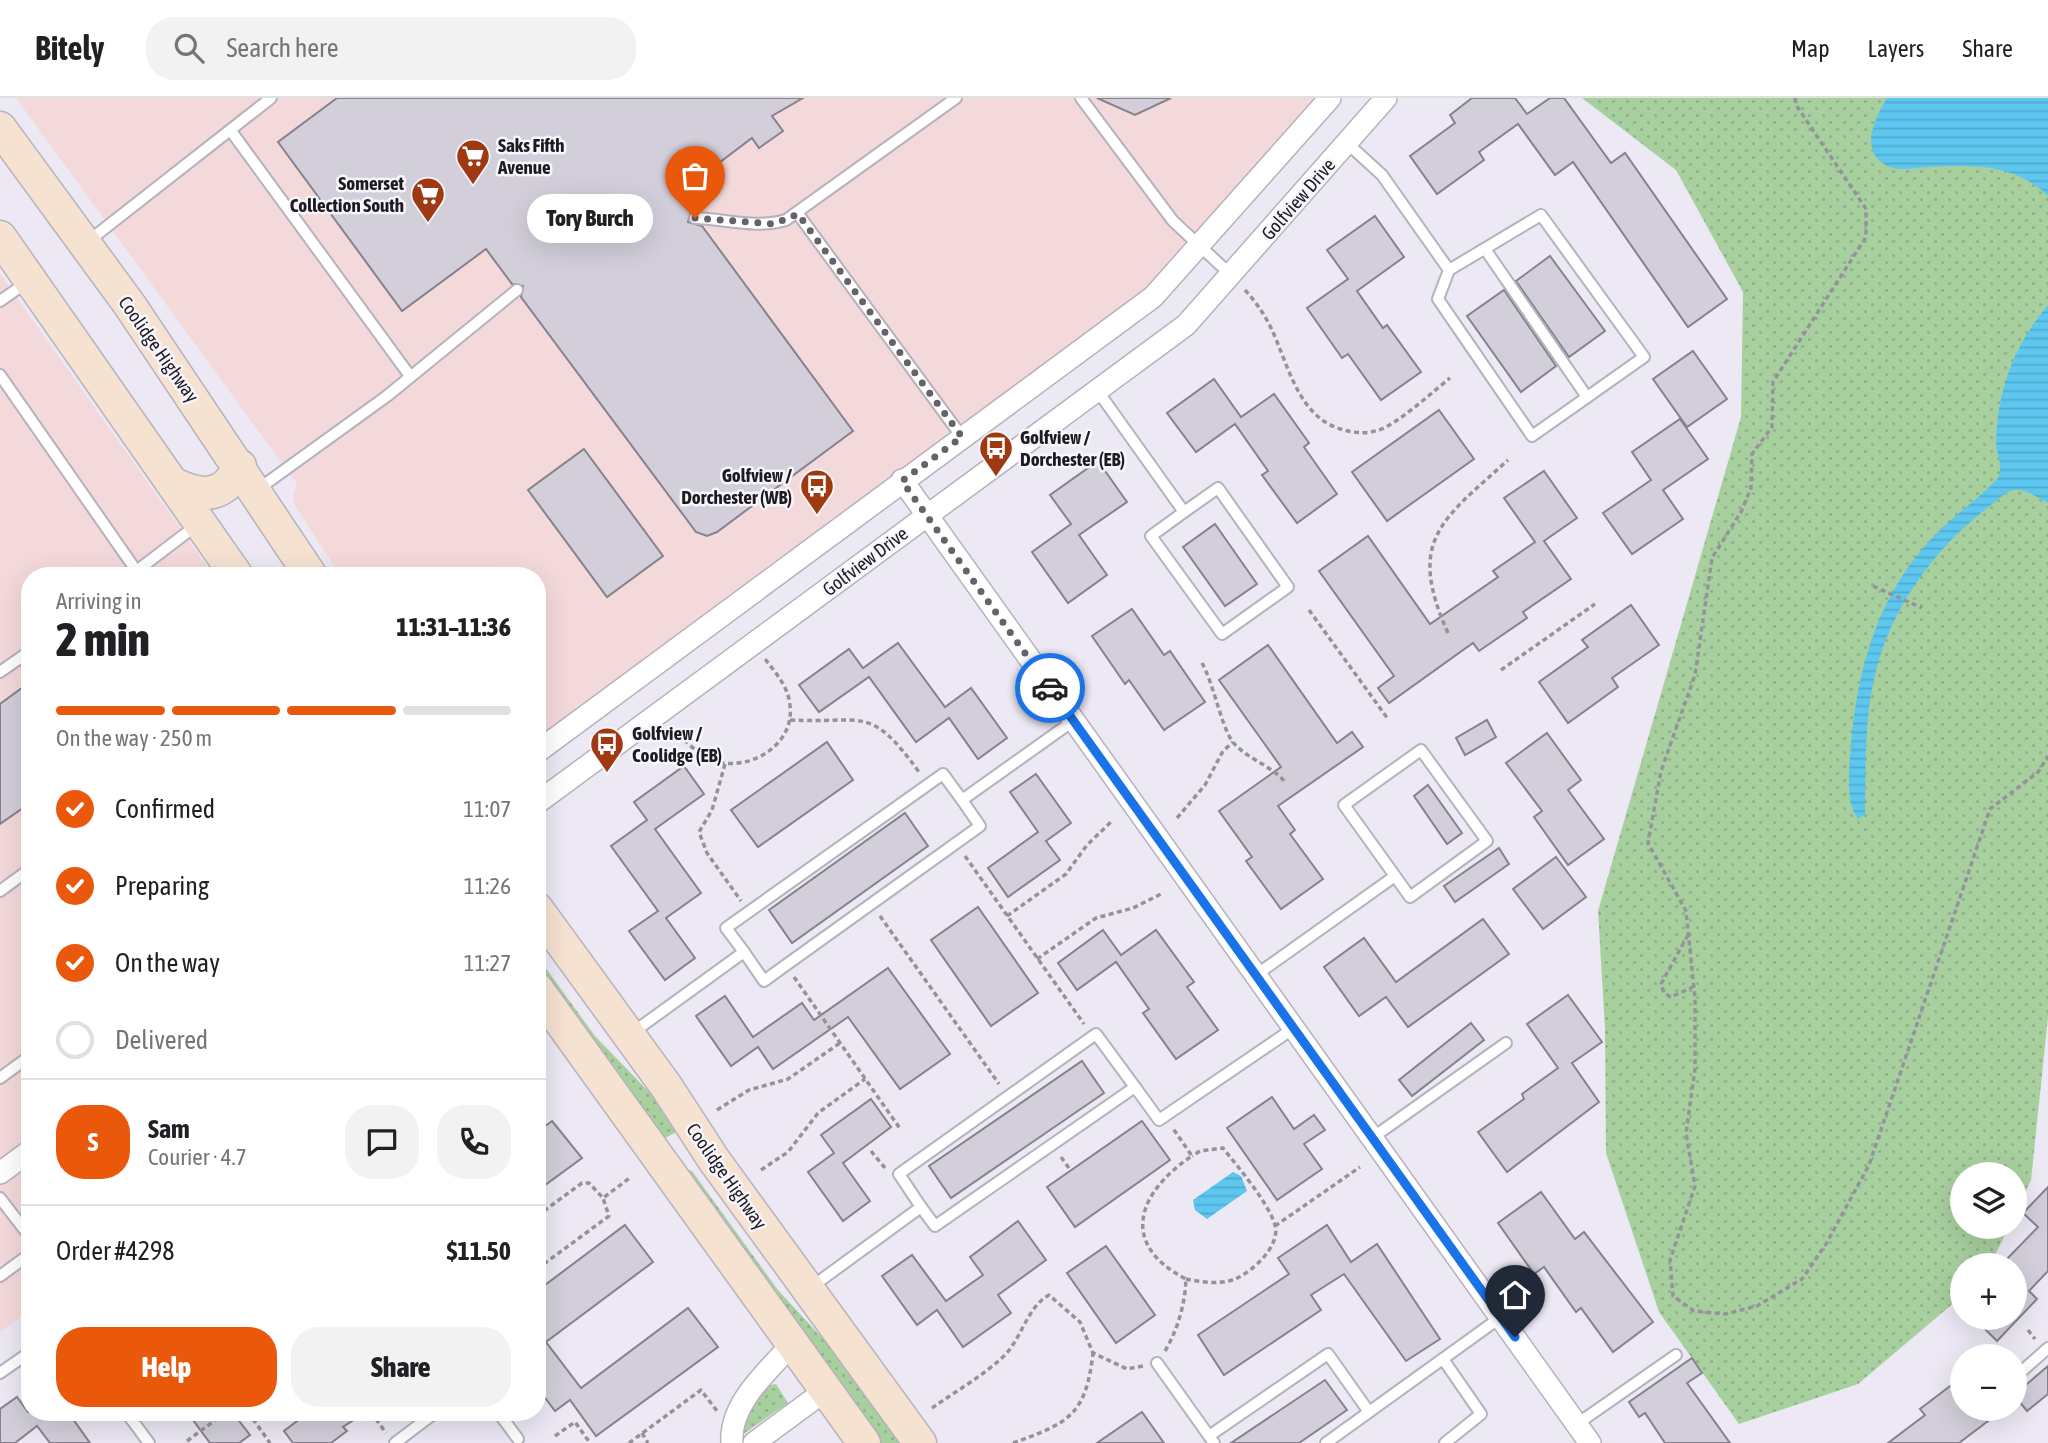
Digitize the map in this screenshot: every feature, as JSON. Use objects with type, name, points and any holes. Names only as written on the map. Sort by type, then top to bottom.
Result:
[{"type":"main road","name":"Coolidge Highway","points":[[5,142],[85,244],[248,478],[305,567]]},
{"type":"main road","points":[[0,237],[231,567]]},
{"type":"main road","points":[[174,484],[195,494],[207,494],[248,478]]},
{"type":"main road","name":"Coolidge Highway","points":[[546,921],[629,1035],[714,1160],[920,1443]]},
{"type":"main road","points":[[546,1002],[864,1443]]},
{"type":"main road","points":[[665,1167],[681,1150],[693,1146],[714,1160]]},
{"type":"street","points":[[546,745],[1153,297],[1330,98]]},
{"type":"street","name":"Golfview Drive","points":[[546,796],[1186,325],[1237,282],[1386,98]]},
{"type":"street","points":[[902,481],[1590,1443]]},
{"type":"street","points":[[0,1173],[21,1158]]},
{"type":"street","points":[[732,1443],[731,1425],[752,1389],[792,1344]]},
{"type":"street","points":[[754,1443],[826,1390]]},
{"type":"lane","points":[[85,244],[271,98]]},
{"type":"lane","points":[[695,218],[774,224],[798,214],[956,98]]},
{"type":"lane","points":[[1081,98],[1172,221],[1237,282]]},
{"type":"lane","points":[[231,131],[410,376]]},
{"type":"lane","points":[[1347,143],[1382,175],[1449,270]]},
{"type":"lane","points":[[798,214],[962,437]]},
{"type":"lane","points":[[1541,215],[1644,357],[1532,436],[1438,299],[1449,270],[1541,215]]},
{"type":"lane","points":[[1485,249],[1587,397]]},
{"type":"lane","points":[[0,301],[31,280]]},
{"type":"lane","points":[[248,478],[410,376],[517,290]]},
{"type":"lane","points":[[0,375],[130,567]]},
{"type":"lane","points":[[1097,390],[1184,512]]},
{"type":"lane","points":[[1218,488],[1288,587],[1222,635],[1151,536],[1184,512],[1218,488]]},
{"type":"lane","points":[[144,567],[201,523]]},
{"type":"lane","points":[[0,671],[21,656]]},
{"type":"lane","points":[[962,800],[1073,721]]},
{"type":"lane","points":[[1421,750],[1487,841],[1410,897],[1395,876],[1344,805],[1421,750]]},
{"type":"lane","points":[[943,774],[980,826],[764,981],[744,952],[726,928],[943,774]]},
{"type":"lane","points":[[0,891],[21,876]]},
{"type":"lane","points":[[1256,975],[1395,876]]},
{"type":"lane","points":[[629,1035],[744,952]]},
{"type":"lane","points":[[1135,1087],[935,1226],[899,1174],[1096,1034],[1135,1087],[1159,1121],[1294,1028]]},
{"type":"lane","points":[[1373,1138],[1506,1043]]},
{"type":"lane","points":[[0,1077],[21,1062]]},
{"type":"lane","points":[[0,1198],[21,1225]]},
{"type":"lane","points":[[808,1290],[921,1207]]},
{"type":"lane","points":[[0,1276],[21,1261]]},
{"type":"lane","points":[[1326,1443],[1501,1317]]},
{"type":"lane","points":[[2027,1367],[2048,1348]]},
{"type":"lane","points":[[1157,1363],[1212,1439],[1328,1354],[1369,1412]]},
{"type":"lane","points":[[1577,1424],[1676,1355]]},
{"type":"lane","points":[[0,1373],[21,1358]]},
{"type":"lane","points":[[1443,1359],[1482,1414],[1445,1443]]},
{"type":"lane","points":[[133,1421],[149,1443]]},
{"type":"lane","points":[[394,1443],[424,1421]]},
{"type":"lane","points":[[505,1421],[518,1439]]},
{"type":"path","points":[[1795,98],[1796,105],[1866,209],[1866,237],[1773,382],[1772,427],[1752,454],[1751,488],[1741,512],[1712,558],[1695,675],[1661,771],[1648,843],[1686,911],[1689,934],[1694,986],[1695,1069],[1686,1133],[1695,1186],[1670,1261],[1673,1296],[1694,1311],[1725,1314],[1757,1306],[1802,1279],[1826,1244],[1869,1165],[1990,809],[2038,772],[2048,756]]},
{"type":"path","points":[[1237,282],[1258,304],[1273,331],[1295,387],[1313,412],[1329,427],[1360,434],[1385,427],[1450,378]]},
{"type":"path","points":[[1448,633],[1430,583],[1428,556],[1440,529],[1461,503],[1508,460]]},
{"type":"path","points":[[1872,586],[1922,608]]},
{"type":"path","points":[[1501,670],[1595,604]]},
{"type":"path","points":[[1309,610],[1388,719]]},
{"type":"path","points":[[672,728],[701,754],[725,764],[759,759],[768,753],[790,720],[788,696],[765,659]]},
{"type":"path","points":[[1202,663],[1211,679],[1233,742],[1285,782]]},
{"type":"path","points":[[790,720],[863,719],[886,732],[909,758]]},
{"type":"path","points":[[1177,818],[1205,785],[1223,751],[1233,742]]},
{"type":"path","points":[[725,764],[716,801],[699,832],[707,853],[731,886]]},
{"type":"path","points":[[1007,916],[1066,874],[1087,845],[1111,821]]},
{"type":"path","points":[[973,867],[1075,1011]]},
{"type":"path","points":[[1037,958],[1096,918],[1133,908],[1163,892]]},
{"type":"path","points":[[888,928],[990,1071]]},
{"type":"path","points":[[1689,934],[1661,984],[1664,993],[1671,997],[1694,986]]},
{"type":"path","points":[[802,990],[901,1130]]},
{"type":"path","points":[[718,1110],[749,1090],[788,1079],[840,1042]]},
{"type":"path","points":[[761,1170],[788,1152],[818,1113],[865,1079]]},
{"type":"path","points":[[1183,1144],[1192,1156]]},
{"type":"path","points":[[1223,1148],[1275,1226],[1275,1237],[1263,1257],[1242,1275],[1221,1282],[1186,1279],[1172,1272],[1146,1241],[1142,1217],[1144,1204],[1155,1189],[1192,1156],[1200,1151],[1223,1148]]},
{"type":"path","points":[[1060,1156],[1071,1171]]},
{"type":"path","points":[[1275,1226],[1360,1167]]},
{"type":"path","points":[[603,1198],[631,1177]]},
{"type":"path","points":[[546,1209],[582,1183],[589,1183],[603,1198],[609,1216],[546,1262]]},
{"type":"path","points":[[1093,1353],[1127,1368],[1157,1363],[1173,1337],[1185,1298],[1186,1279]]},
{"type":"path","points":[[932,1408],[1003,1357],[1016,1343],[1039,1300],[1049,1295],[1080,1322],[1093,1353],[1089,1384],[1081,1405],[1066,1422],[1013,1443]]},
{"type":"path","points":[[628,1443],[701,1390],[717,1410]]},
{"type":"path","points":[[187,1441],[214,1421]]},
{"type":"path","points":[[254,1421],[270,1443]]},
{"type":"path","points":[[378,1421],[394,1443]]},
{"type":"path","points":[[555,1436],[575,1422],[590,1443]]},
{"type":"path","points":[[642,1433],[648,1443]]},
{"type":"shaded area","points":[[16,98],[1318,98],[1149,290],[546,737],[546,567],[335,567],[295,506],[293,495],[297,484]]},
{"type":"shaded area","points":[[0,274],[208,567],[21,567],[21,1317],[0,1332]]},
{"type":"green space","points":[[1582,98],[2048,98],[2048,1017],[2031,1180],[2027,1188],[2027,1162],[1950,1162],[1950,1239],[2003,1239],[1996,1253],[1950,1253],[1950,1306],[1858,1384],[1739,1424],[1659,1312],[1606,1153],[1605,1028],[1598,911],[1741,417],[1743,292],[1676,170]]},
{"type":"green space","points":[[546,968],[595,1036],[650,1093],[676,1132],[660,1141],[546,984]]},
{"type":"green space","points":[[692,1171],[778,1290],[835,1352],[903,1443],[878,1443],[685,1173]]},
{"type":"green space","points":[[776,1384],[788,1403],[742,1435],[740,1428],[766,1386]]},
{"type":"water","points":[[1887,98],[2048,98],[2048,196],[2021,177],[1992,168],[1961,166],[1899,169],[1880,161],[1871,145],[1872,135]]},
{"type":"water","points":[[2048,305],[2048,503],[2023,490],[2010,491],[2003,495],[1949,542],[1932,561],[1903,604],[1882,651],[1871,692],[1867,727],[1865,814],[1858,819],[1851,803],[1850,754],[1859,687],[1875,630],[1901,578],[1918,554],[1945,525],[1998,478],[2000,464],[1996,446],[1997,422],[2004,385],[2017,352]]},
{"type":"water","points":[[1233,1172],[1241,1176],[1247,1191],[1207,1219],[1195,1210],[1193,1200]]},
{"type":"building","points":[[337,98],[803,98],[772,116],[783,131],[759,148],[752,138],[678,194],[691,211],[688,222],[702,226],[853,431],[717,532],[707,536],[696,532],[521,297],[523,286],[512,284],[486,249],[402,311],[278,142]]},
{"type":"building","points":[[1097,98],[1171,98],[1135,115]]},
{"type":"building","points":[[1472,98],[1515,98],[1527,114],[1550,98],[1564,98],[1611,163],[1625,153],[1727,299],[1688,327],[1573,162],[1555,175],[1518,124],[1479,152],[1484,160],[1437,194],[1410,156],[1455,123],[1450,115]]},
{"type":"building","points":[[1375,216],[1404,257],[1357,291],[1383,328],[1387,325],[1421,372],[1381,400],[1348,354],[1342,358],[1307,308],[1348,279],[1327,250]]},
{"type":"building","points":[[1550,256],[1605,331],[1569,357],[1516,281]]},
{"type":"building","points":[[1504,290],[1556,366],[1521,392],[1467,316]]},
{"type":"building","points":[[1693,351],[1727,399],[1687,427],[1653,379]]},
{"type":"building","points":[[1214,379],[1241,417],[1274,394],[1309,443],[1304,447],[1337,494],[1297,523],[1262,475],[1268,471],[1235,424],[1196,452],[1167,413]]},
{"type":"building","points":[[1439,410],[1474,459],[1387,521],[1352,472]]},
{"type":"building","points":[[1680,419],[1708,459],[1663,490],[1683,519],[1632,554],[1603,513],[1651,480],[1632,452]]},
{"type":"building","points":[[584,449],[663,556],[607,597],[528,490]]},
{"type":"building","points":[[1098,461],[1127,502],[1079,535],[1107,575],[1068,603],[1032,552],[1071,524],[1050,495]]},
{"type":"building","points":[[1544,471],[1577,518],[1544,541],[1571,579],[1523,612],[1527,618],[1479,651],[1473,643],[1389,703],[1378,688],[1394,676],[1319,571],[1368,536],[1430,624],[1498,577],[1493,571],[1535,542],[1504,498]]},
{"type":"building","points":[[1215,524],[1257,584],[1225,606],[1183,547]]},
{"type":"building","points":[[1631,605],[1659,645],[1612,678],[1618,687],[1568,723],[1539,682],[1588,647],[1582,640]]},
{"type":"building","points":[[1132,609],[1164,655],[1170,651],[1205,702],[1164,730],[1129,680],[1125,684],[1092,636]]},
{"type":"building","points":[[898,643],[945,707],[971,688],[1007,738],[978,759],[949,718],[916,742],[869,677],[819,712],[799,685],[849,649],[863,668]]},
{"type":"building","points":[[1268,645],[1337,743],[1352,732],[1363,747],[1278,806],[1295,830],[1290,834],[1323,879],[1281,909],[1246,861],[1252,857],[1219,811],[1281,767],[1219,680]]},
{"type":"building","points":[[21,689],[21,809],[0,824],[0,704]]},
{"type":"building","points":[[1487,720],[1496,737],[1465,755],[1456,738]]},
{"type":"building","points":[[1547,733],[1581,780],[1568,790],[1604,839],[1568,865],[1534,817],[1542,811],[1506,763]]},
{"type":"building","points":[[827,742],[853,780],[758,847],[731,810]]},
{"type":"building","points":[[684,766],[704,794],[655,829],[701,893],[666,918],[695,958],[665,980],[629,931],[658,911],[611,846],[647,820],[634,802]]},
{"type":"building","points":[[1036,774],[1071,823],[1046,841],[1060,860],[1008,897],[988,868],[1038,832],[1010,792]]},
{"type":"building","points":[[1428,785],[1462,833],[1447,844],[1414,796]]},
{"type":"building","points":[[905,813],[928,846],[792,943],[769,910]]},
{"type":"building","points":[[1499,848],[1509,864],[1455,902],[1444,886]]},
{"type":"building","points":[[1556,857],[1586,897],[1543,929],[1513,889]]},
{"type":"building","points":[[978,907],[1038,993],[991,1026],[931,940]]},
{"type":"building","points":[[1483,919],[1509,954],[1408,1027],[1386,997],[1359,1016],[1324,967],[1364,938],[1396,982]]},
{"type":"building","points":[[1103,930],[1121,955],[1156,930],[1194,982],[1187,987],[1218,1030],[1176,1059],[1143,1013],[1149,1009],[1116,962],[1077,990],[1058,963]]},
{"type":"building","points":[[888,968],[950,1054],[900,1089],[848,1017],[773,1069],[758,1047],[731,1066],[696,1016],[725,996],[753,1037],[802,1003],[814,1020]]},
{"type":"building","points":[[1568,995],[1602,1042],[1572,1063],[1599,1102],[1507,1172],[1478,1132],[1524,1099],[1522,1094],[1558,1068],[1527,1024]]},
{"type":"building","points":[[1471,1023],[1484,1040],[1412,1096],[1399,1080]]},
{"type":"building","points":[[1082,1061],[1104,1093],[951,1198],[929,1166]]},
{"type":"building","points":[[1272,1097],[1294,1129],[1314,1115],[1325,1130],[1304,1144],[1322,1169],[1277,1200],[1227,1128]]},
{"type":"building","points":[[871,1099],[891,1127],[843,1163],[870,1201],[843,1221],[808,1172],[834,1153],[821,1135]]},
{"type":"building","points":[[552,1121],[582,1158],[546,1184],[546,1125]]},
{"type":"building","points":[[1142,1121],[1170,1160],[1075,1227],[1047,1187]]},
{"type":"building","points":[[2048,1187],[2048,1271],[2029,1291],[2037,1299],[2027,1310],[2027,1253],[2013,1253],[2038,1227],[2027,1217],[2027,1209]]},
{"type":"building","points":[[1541,1192],[1575,1239],[1584,1232],[1653,1322],[1613,1352],[1581,1308],[1576,1312],[1544,1267],[1534,1274],[1498,1223]]},
{"type":"building","points":[[1018,1221],[1046,1260],[998,1295],[1011,1313],[963,1347],[937,1310],[917,1325],[882,1276],[912,1255],[946,1301],[983,1275],[970,1257]]},
{"type":"building","points":[[625,1225],[653,1262],[546,1342],[546,1284]]},
{"type":"building","points":[[1327,1225],[1351,1262],[1377,1244],[1440,1339],[1406,1361],[1344,1274],[1311,1295],[1321,1310],[1224,1375],[1198,1335],[1289,1274],[1278,1258]]},
{"type":"building","points":[[1106,1246],[1155,1315],[1116,1343],[1067,1273]]},
{"type":"building","points":[[688,1308],[718,1347],[596,1436],[570,1400],[555,1411],[546,1399],[546,1342],[581,1388]]},
{"type":"building","points":[[1986,1330],[2007,1330],[1997,1341]]},
{"type":"building","points":[[1692,1358],[1702,1373],[1687,1383],[1730,1443],[1665,1443],[1645,1413],[1639,1417],[1629,1402]]},
{"type":"building","points":[[2048,1366],[2048,1394],[2027,1411],[2027,1384]]},
{"type":"building","points":[[1325,1380],[1347,1410],[1299,1443],[1231,1443]]},
{"type":"building","points":[[1950,1386],[1950,1421],[1988,1421],[1959,1443],[1888,1443],[1925,1415],[1920,1409]]},
{"type":"building","points":[[17,1397],[21,1402],[21,1421],[74,1421],[90,1443],[50,1443],[37,1426],[15,1443],[0,1443],[0,1409]]},
{"type":"building","points":[[1142,1412],[1164,1443],[1097,1443]]},
{"type":"building","points":[[194,1421],[239,1421],[250,1435],[239,1443],[210,1443]]},
{"type":"building","points":[[297,1421],[352,1421],[343,1427],[347,1431],[331,1443],[293,1443],[284,1431]]},
{"type":"way so far","points":[[695,218],[774,224],[798,214],[962,437],[902,481],[1050,688]]},
{"type":"place","name":"Saks Fifth Avenue","points":[[473,186]]},
{"type":"place","name":"Tory Burch","points":[[695,218]]},
{"type":"place","name":"Somerset Collection South","points":[[428,224]]},
{"type":"place","name":"Golfview / Dorchester (EB)","points":[[996,478]]},
{"type":"place","name":"Golfview / Dorchester (WB)","points":[[817,516]]},
{"type":"place","name":"Golfview / Coolidge (EB)","points":[[607,774]]},
{"type":"route","points":[[1050,688],[1515,1337]]}]
